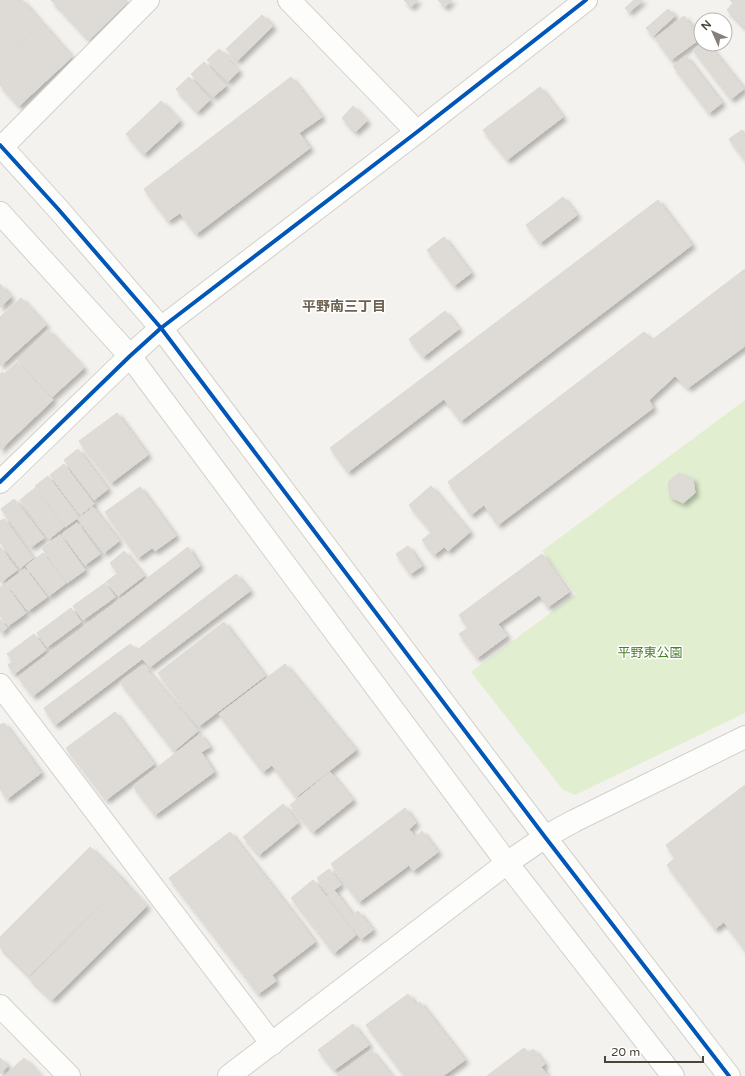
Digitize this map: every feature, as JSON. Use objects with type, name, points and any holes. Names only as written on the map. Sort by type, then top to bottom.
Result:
[{"type":"street","points":[[148,0],[1,146],[59,210],[161,328],[545,837],[729,1076]]},
{"type":"street","points":[[289,0],[417,132]]},
{"type":"street","points":[[0,482],[161,328],[417,132],[586,0]]},
{"type":"street","points":[[0,213],[130,356],[508,863],[672,1076]]},
{"type":"street","points":[[0,685],[272,1044]]},
{"type":"street","points":[[229,1076],[508,863],[545,837],[574,821],[745,737]]},
{"type":"street","points":[[0,1006],[69,1076]]},
{"type":"green space","name":"平野東公園","points":[[745,400],[745,713],[575,795],[563,790],[471,672],[576,594],[542,551]]},
{"type":"building","points":[[0,0],[22,0],[42,23],[21,43],[0,21]]},
{"type":"building","points":[[51,0],[74,0],[62,11]]},
{"type":"building","points":[[74,0],[126,0],[128,2],[89,40],[62,11]]},
{"type":"building","points":[[404,0],[418,0],[411,7]]},
{"type":"building","points":[[438,0],[452,0],[445,7]]},
{"type":"building","points":[[634,0],[643,0],[629,12],[625,8]]},
{"type":"building","points":[[730,0],[745,0],[745,28],[733,16],[733,12],[729,12],[727,10],[733,3]]},
{"type":"building","points":[[668,9],[675,16],[653,36],[646,28]]},
{"type":"building","points":[[262,15],[273,26],[237,61],[226,49]]},
{"type":"building","points":[[684,16],[693,28],[693,44],[671,60],[655,38]]},
{"type":"building","points":[[0,21],[21,43],[0,64]]},
{"type":"building","points":[[42,23],[72,57],[19,106],[0,85],[0,64]]},
{"type":"building","points":[[219,49],[239,71],[228,82],[207,60]]},
{"type":"building","points":[[695,52],[714,52],[744,89],[731,99]]},
{"type":"building","points":[[686,56],[722,103],[709,113],[673,66]]},
{"type":"building","points":[[204,62],[226,86],[213,97],[191,74]]},
{"type":"building","points":[[189,77],[210,100],[197,112],[176,89]]},
{"type":"building","points":[[291,77],[322,117],[299,133],[310,148],[196,234],[180,213],[168,221],[144,189]]},
{"type":"building","points":[[540,87],[563,117],[507,160],[483,130]]},
{"type":"building","points":[[161,101],[180,121],[144,154],[126,134]]},
{"type":"building","points":[[353,106],[367,121],[355,132],[342,118]]},
{"type":"building","points":[[742,130],[745,133],[745,160],[729,139]]},
{"type":"building","points":[[563,197],[577,215],[540,243],[526,225]]},
{"type":"building","points":[[658,200],[692,245],[461,421],[444,399],[348,472],[330,448]]},
{"type":"building","points":[[444,237],[471,273],[454,286],[427,250]]},
{"type":"building","points":[[745,269],[745,346],[688,388],[675,376],[649,400],[653,408],[498,525],[484,505],[471,515],[448,482],[644,332],[652,340]]},
{"type":"building","points":[[0,284],[11,297],[0,308]]},
{"type":"building","points":[[21,298],[46,325],[6,361],[0,355],[0,317]]},
{"type":"building","points":[[445,311],[459,329],[423,357],[409,339]]},
{"type":"building","points":[[48,330],[84,368],[52,397],[17,360]]},
{"type":"building","points":[[0,355],[6,361],[0,366]]},
{"type":"building","points":[[17,362],[53,400],[0,450],[0,374],[2,372],[4,374]]},
{"type":"building","points":[[117,413],[148,455],[111,483],[79,441]]},
{"type":"building","points":[[78,449],[108,489],[94,500],[64,460]]},
{"type":"building","points":[[64,464],[94,504],[80,515],[50,475]]},
{"type":"building","points":[[679,473],[693,479],[695,493],[683,503],[670,497],[668,482]]},
{"type":"building","points":[[48,476],[79,517],[65,527],[35,486]]},
{"type":"building","points":[[431,486],[470,532],[448,551],[444,547],[434,555],[422,540],[432,532],[409,505]]},
{"type":"building","points":[[140,487],[176,536],[155,551],[152,548],[138,558],[105,512]]},
{"type":"building","points":[[35,488],[64,527],[49,539],[20,500]]},
{"type":"building","points":[[14,499],[44,538],[31,547],[1,509]]},
{"type":"building","points":[[93,507],[119,541],[104,553],[78,519]]},
{"type":"building","points":[[4,519],[33,558],[20,568],[0,542],[0,521]]},
{"type":"building","points":[[77,523],[100,554],[85,565],[62,534]]},
{"type":"building","points":[[60,535],[85,570],[67,583],[42,548]]},
{"type":"building","points":[[408,546],[422,566],[410,574],[396,554]]},
{"type":"building","points":[[0,547],[17,570],[0,583]]},
{"type":"building","points":[[188,547],[200,566],[33,696],[18,677]]},
{"type":"building","points":[[124,551],[144,576],[118,596],[106,582],[118,573],[110,563]]},
{"type":"building","points":[[43,553],[66,583],[49,596],[26,566]]},
{"type":"building","points":[[542,554],[569,592],[548,607],[539,595],[498,624],[507,636],[477,658],[459,634],[468,628],[459,615]]},
{"type":"building","points":[[25,569],[47,597],[28,611],[6,583]]},
{"type":"building","points":[[236,574],[250,591],[150,667],[142,659],[55,725],[44,708],[130,644],[137,650]]},
{"type":"building","points":[[105,583],[115,597],[83,620],[73,606]]},
{"type":"building","points":[[5,584],[26,613],[8,626],[0,616],[0,588]]},
{"type":"building","points":[[71,608],[81,622],[47,647],[37,633]]},
{"type":"building","points":[[0,619],[7,628],[0,633]]},
{"type":"building","points":[[224,622],[265,676],[199,726],[158,673]]},
{"type":"building","points":[[34,634],[46,650],[14,674],[8,665],[13,661],[7,654]]},
{"type":"building","points":[[285,664],[356,750],[296,797],[272,765],[263,772],[219,714]]},
{"type":"building","points":[[143,665],[198,731],[174,751],[120,682]]},
{"type":"building","points":[[115,712],[154,764],[106,800],[66,748]]},
{"type":"building","points":[[4,723],[28,755],[0,776],[0,725]]},
{"type":"building","points":[[200,734],[210,747],[201,752],[214,772],[155,815],[133,786]]},
{"type":"building","points":[[28,755],[41,773],[7,799],[0,789],[0,776]]},
{"type":"building","points":[[330,772],[353,800],[313,832],[290,805]]},
{"type":"building","points":[[745,785],[745,950],[724,922],[715,929],[667,865],[675,858],[666,845]]},
{"type":"building","points":[[283,804],[298,823],[259,855],[243,837]]},
{"type":"building","points":[[405,808],[416,823],[409,829],[415,837],[422,831],[438,852],[413,871],[409,865],[397,874],[368,836]]},
{"type":"building","points":[[230,832],[301,923],[240,970],[169,878]]},
{"type":"building","points":[[368,836],[397,874],[359,902],[331,864]]},
{"type":"building","points":[[90,847],[124,881],[29,976],[0,947],[0,937]]},
{"type":"building","points":[[329,869],[341,885],[328,894],[317,878]]},
{"type":"building","points":[[313,880],[356,935],[334,953],[291,898]]},
{"type":"building","points":[[124,882],[147,906],[52,1000],[29,978]]},
{"type":"building","points":[[334,890],[353,915],[358,911],[373,930],[361,939],[327,896]]},
{"type":"building","points":[[301,923],[315,942],[272,975],[276,981],[258,994],[240,970]]},
{"type":"building","points":[[408,994],[416,1005],[420,1002],[465,1060],[443,1076],[405,1076],[366,1025]]},
{"type":"building","points":[[353,1024],[369,1045],[334,1070],[318,1050]]},
{"type":"building","points":[[524,1048],[528,1053],[533,1049],[545,1064],[541,1067],[548,1076],[487,1076]]},
{"type":"building","points":[[371,1050],[392,1076],[337,1075]]},
{"type":"building","points":[[0,1058],[8,1066],[0,1074]]},
{"type":"building","points":[[24,1058],[41,1076],[4,1076]]},
{"type":"cycle path","points":[[0,482],[161,328],[417,132],[586,0]]},
{"type":"cycle path","points":[[0,145],[59,210],[161,328],[545,837],[729,1076]]},
{"type":"district","name":"平野南三丁目","points":[[344,306]]}]
